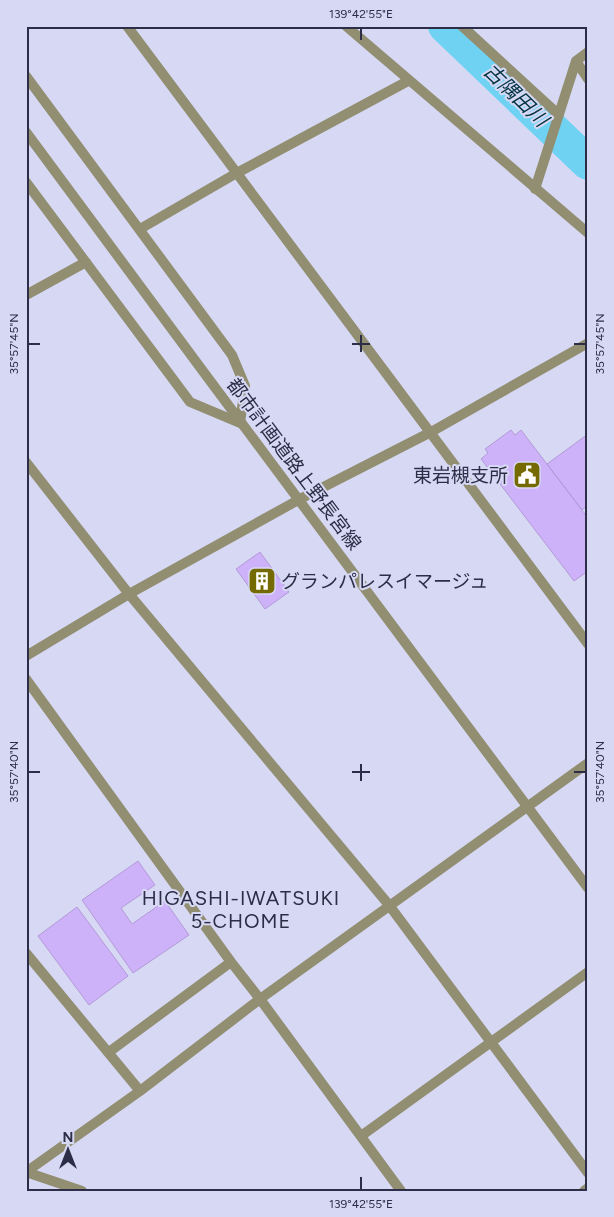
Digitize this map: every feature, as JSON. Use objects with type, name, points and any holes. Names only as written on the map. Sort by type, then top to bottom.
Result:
[{"type":"street","points":[[127,26],[235,174],[431,432],[588,644]]},
{"type":"street","points":[[346,26],[588,233]]},
{"type":"street","points":[[462,26],[558,119]]},
{"type":"street","points":[[535,189],[576,61],[588,52]]},
{"type":"street","points":[[576,61],[588,79]]},
{"type":"street","points":[[26,76],[232,355],[245,386],[240,423],[190,402],[26,182]]},
{"type":"street","points":[[140,230],[235,174],[408,81]]},
{"type":"street","name":"都市計画道路上野長宮線","points":[[26,132],[240,423],[300,499],[588,888]]},
{"type":"street","points":[[26,296],[86,262]]},
{"type":"street","points":[[26,656],[129,594],[300,499],[431,432],[588,343]]},
{"type":"street","points":[[26,462],[129,594],[389,905],[588,1173]]},
{"type":"street","points":[[26,679],[230,962],[260,999],[401,1191]]},
{"type":"street","points":[[26,1172],[140,1091],[260,999],[389,905],[588,763]]},
{"type":"street","points":[[26,953],[140,1091]]},
{"type":"street","points":[[109,1052],[230,962]]},
{"type":"street","points":[[361,1136],[588,972]]},
{"type":"street","points":[[26,1172],[82,1191]]},
{"type":"street","points":[[584,1191],[588,1188]]},
{"type":"building","points":[[511,430],[515,435],[521,430],[588,518],[588,571],[574,581],[481,459],[488,453],[485,449]]},
{"type":"building","points":[[588,434],[588,505],[582,510],[547,464]]},
{"type":"building","name":"グランパレスイマージュ","points":[[260,552],[289,592],[265,609],[236,569]]},
{"type":"building","points":[[138,861],[155,885],[121,908],[132,924],[165,901],[189,935],[133,973],[82,900]]},
{"type":"building","points":[[77,907],[128,976],[89,1005],[38,936]]},
{"type":"waterway","name":"古隅田川","points":[[445,26],[588,163]]},
{"type":"place","name":"東岩槻支所","points":[[527,475]]},
{"type":"place","name":"グランパレスイマージュ","points":[[262,581]]},
{"type":"district","name":"HIGASHI-IWATSUKI 5-CHOME","points":[[241,910]]}]
